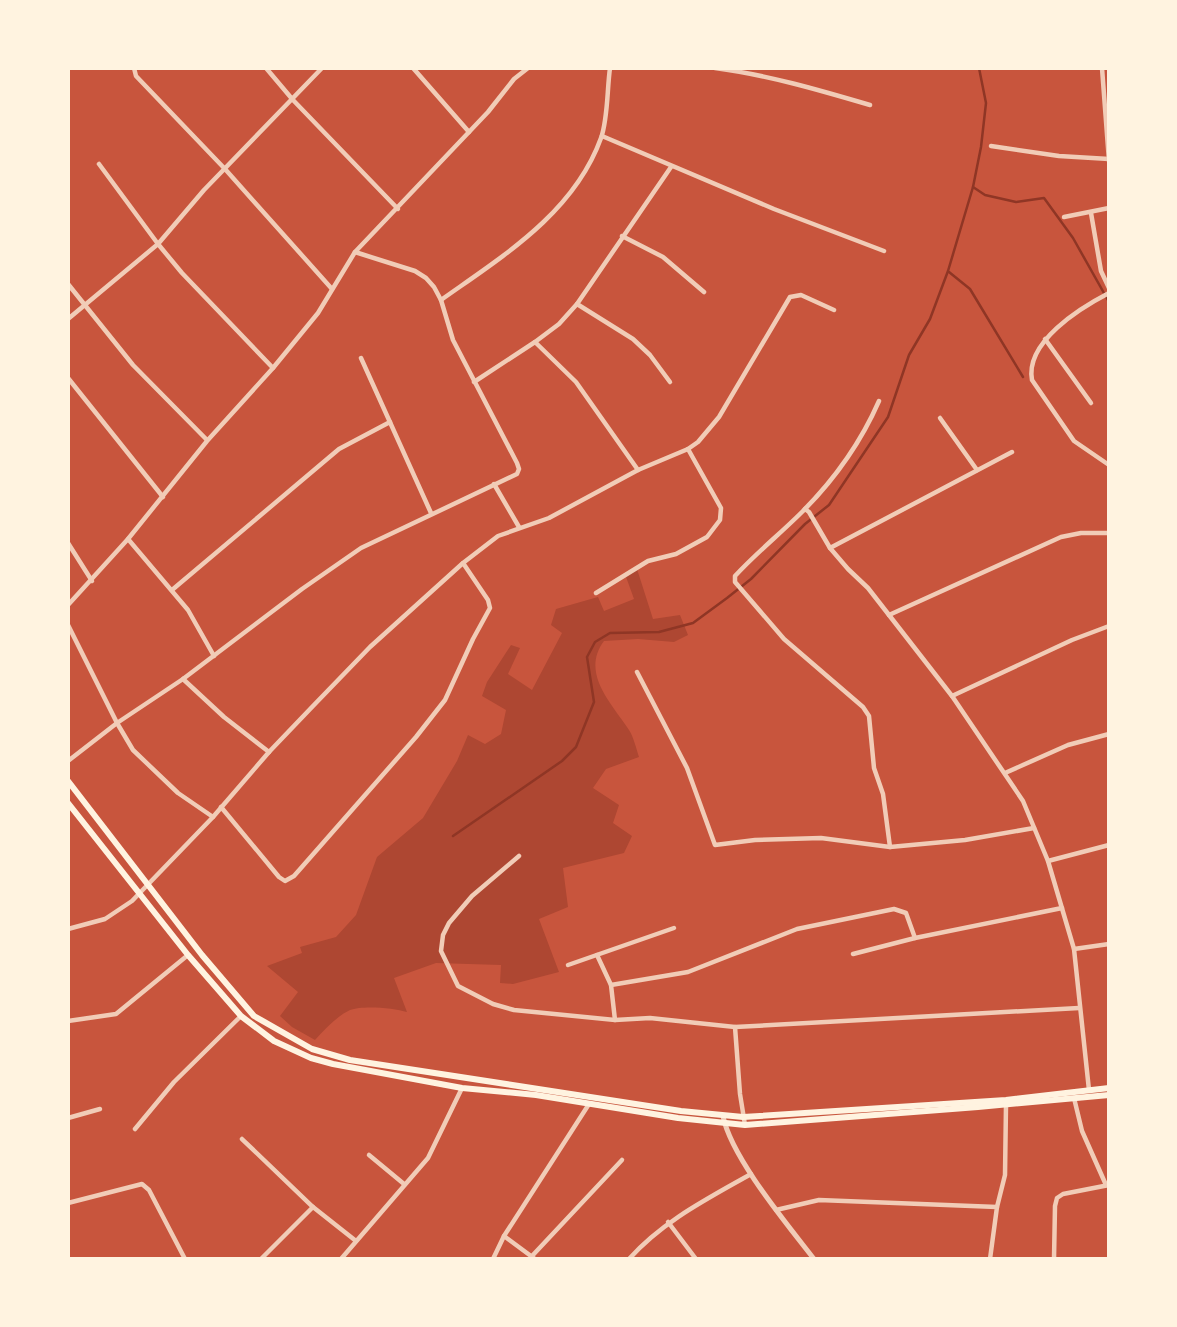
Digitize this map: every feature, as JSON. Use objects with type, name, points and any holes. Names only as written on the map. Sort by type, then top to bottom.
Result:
[{"type":"main road","points":[[68,781],[146,885],[254,1016],[312,1049],[350,1060],[744,1121],[1006,1105],[1074,1098],[1109,1088]]},
{"type":"main road","points":[[68,803],[188,955],[241,1016],[274,1041],[311,1058],[354,1069],[462,1088],[536,1095],[724,1124],[1090,1093],[1109,1095]]},
{"type":"street","points":[[134,68],[136,76],[225,169],[332,289]]},
{"type":"street","points":[[266,68],[293,100],[398,209]]},
{"type":"street","points":[[68,319],[158,244],[187,208],[322,68]]},
{"type":"street","points":[[413,68],[469,132]]},
{"type":"street","points":[[68,605],[128,539],[207,441],[318,313],[355,252],[469,132],[513,79],[528,68]]},
{"type":"street","points":[[441,300],[532,234],[577,185],[602,136],[610,68]]},
{"type":"street","points":[[715,68],[743,70],[870,105]]},
{"type":"street","points":[[991,146],[1109,160],[1102,68]]},
{"type":"street","points":[[602,136],[884,251]]},
{"type":"street","points":[[99,164],[182,273],[273,368]]},
{"type":"street","points":[[474,382],[559,324],[577,304],[671,166]]},
{"type":"street","points":[[1063,217],[1109,208]]},
{"type":"street","points":[[1091,213],[1101,271],[1108,292],[1044,339],[1030,372],[1032,380],[1074,441],[1109,465]]},
{"type":"street","points":[[622,236],[663,257],[704,292]]},
{"type":"street","points":[[68,761],[361,548],[517,474],[519,469],[453,341],[441,300],[426,278],[415,271],[355,252]]},
{"type":"street","points":[[68,284],[133,365],[207,441]]},
{"type":"street","points":[[68,929],[106,919],[132,901],[213,817],[269,752],[370,648],[463,563],[498,536],[549,518],[638,470],[688,449],[719,417],[790,297],[795,295],[834,310]]},
{"type":"street","points":[[577,304],[633,338],[670,382]]},
{"type":"street","points":[[1044,339],[1091,403]]},
{"type":"street","points":[[535,341],[576,382],[638,470]]},
{"type":"street","points":[[361,358],[430,513]]},
{"type":"street","points":[[68,378],[163,497]]},
{"type":"street","points":[[879,401],[866,430],[851,453],[807,511],[735,576],[738,586],[784,639],[863,707],[869,716],[874,768],[883,794],[890,847]]},
{"type":"street","points":[[940,418],[977,470]]},
{"type":"street","points":[[172,590],[330,456],[390,422]]},
{"type":"street","points":[[596,593],[649,561],[676,554],[706,537],[720,520],[721,508],[688,449]]},
{"type":"street","points":[[830,548],[1012,452]]},
{"type":"street","points":[[494,484],[519,527]]},
{"type":"street","points":[[807,511],[830,548],[868,587],[952,696],[1023,801],[1048,861],[1074,950],[1090,1093]]},
{"type":"street","points":[[889,615],[1060,537],[1081,533],[1109,533]]},
{"type":"street","points":[[128,539],[198,624],[214,656]]},
{"type":"street","points":[[68,544],[92,581]]},
{"type":"street","points":[[221,807],[279,877],[285,881],[294,876],[416,737],[449,694],[491,605],[463,563]]},
{"type":"street","points":[[68,625],[133,750],[186,799],[213,817]]},
{"type":"street","points":[[952,696],[1072,640],[1109,626]]},
{"type":"street","points":[[637,672],[687,768],[715,845],[755,840],[821,838],[890,847],[965,840],[1034,828]]},
{"type":"street","points":[[183,679],[224,717],[269,752]]},
{"type":"street","points":[[1005,773],[1068,745],[1109,734]]},
{"type":"street","points":[[1048,861],[1109,845]]},
{"type":"street","points":[[519,856],[472,895],[449,923],[443,935],[441,951],[458,986],[493,1004],[513,1010],[615,1020],[650,1018],[735,1027],[1079,1008]]},
{"type":"street","points":[[853,954],[915,938],[1062,908]]},
{"type":"street","points":[[611,985],[688,972],[797,929],[894,909],[906,913],[915,938]]},
{"type":"street","points":[[568,965],[674,928]]},
{"type":"street","points":[[1074,950],[1109,944]]},
{"type":"street","points":[[68,1021],[116,1014],[188,955]]},
{"type":"street","points":[[597,955],[611,985],[615,1020]]},
{"type":"street","points":[[135,1129],[174,1082],[241,1016]]},
{"type":"street","points":[[735,1027],[744,1121]]},
{"type":"street","points":[[341,1259],[428,1158],[462,1088]]},
{"type":"street","points":[[1054,1259],[1057,1198],[1063,1194],[1107,1185],[1090,1155],[1074,1098]]},
{"type":"street","points":[[493,1259],[504,1236],[589,1104]]},
{"type":"street","points":[[990,1259],[997,1207],[1005,1175],[1006,1105]]},
{"type":"street","points":[[68,1118],[100,1109]]},
{"type":"street","points":[[723,1116],[731,1140],[776,1210],[814,1259]]},
{"type":"street","points":[[242,1139],[313,1207],[356,1241]]},
{"type":"street","points":[[369,1155],[404,1184]]},
{"type":"street","points":[[504,1236],[533,1258],[622,1160]]},
{"type":"street","points":[[629,1259],[668,1222],[752,1173]]},
{"type":"street","points":[[68,1203],[142,1184],[149,1190],[184,1259]]},
{"type":"street","points":[[776,1210],[819,1200],[997,1207]]},
{"type":"street","points":[[261,1259],[313,1207]]},
{"type":"street","points":[[668,1222],[696,1259]]},
{"type":"shaded area","points":[[637,569],[653,619],[680,615],[688,635],[674,642],[638,639],[604,641],[597,653],[595,665],[601,688],[631,733],[639,757],[606,769],[593,788],[619,805],[613,823],[632,836],[624,853],[563,868],[568,907],[539,919],[559,972],[513,984],[500,983],[501,965],[436,963],[394,978],[407,1012],[378,1008],[350,1010],[336,1019],[315,1040],[292,1027],[280,1016],[298,992],[267,966],[302,953],[300,947],[336,937],[356,915],[377,857],[423,818],[457,761],[468,735],[485,744],[501,734],[506,710],[482,696],[487,682],[511,645],[520,648],[508,674],[532,690],[562,633],[551,625],[556,609],[598,597],[604,611],[634,599],[625,574]]},
{"type":"waterway","points":[[453,836],[562,761],[576,747],[594,702],[587,657],[595,642],[610,633],[659,632],[693,623],[751,579],[805,524],[829,505],[888,417],[909,355],[930,319],[948,271],[973,187],[981,147],[986,103],[979,68]]},
{"type":"waterway","points":[[973,187],[985,195],[1016,202],[1044,198],[1073,238],[1109,302]]},
{"type":"waterway","points":[[949,272],[970,289],[1023,377]]}]
